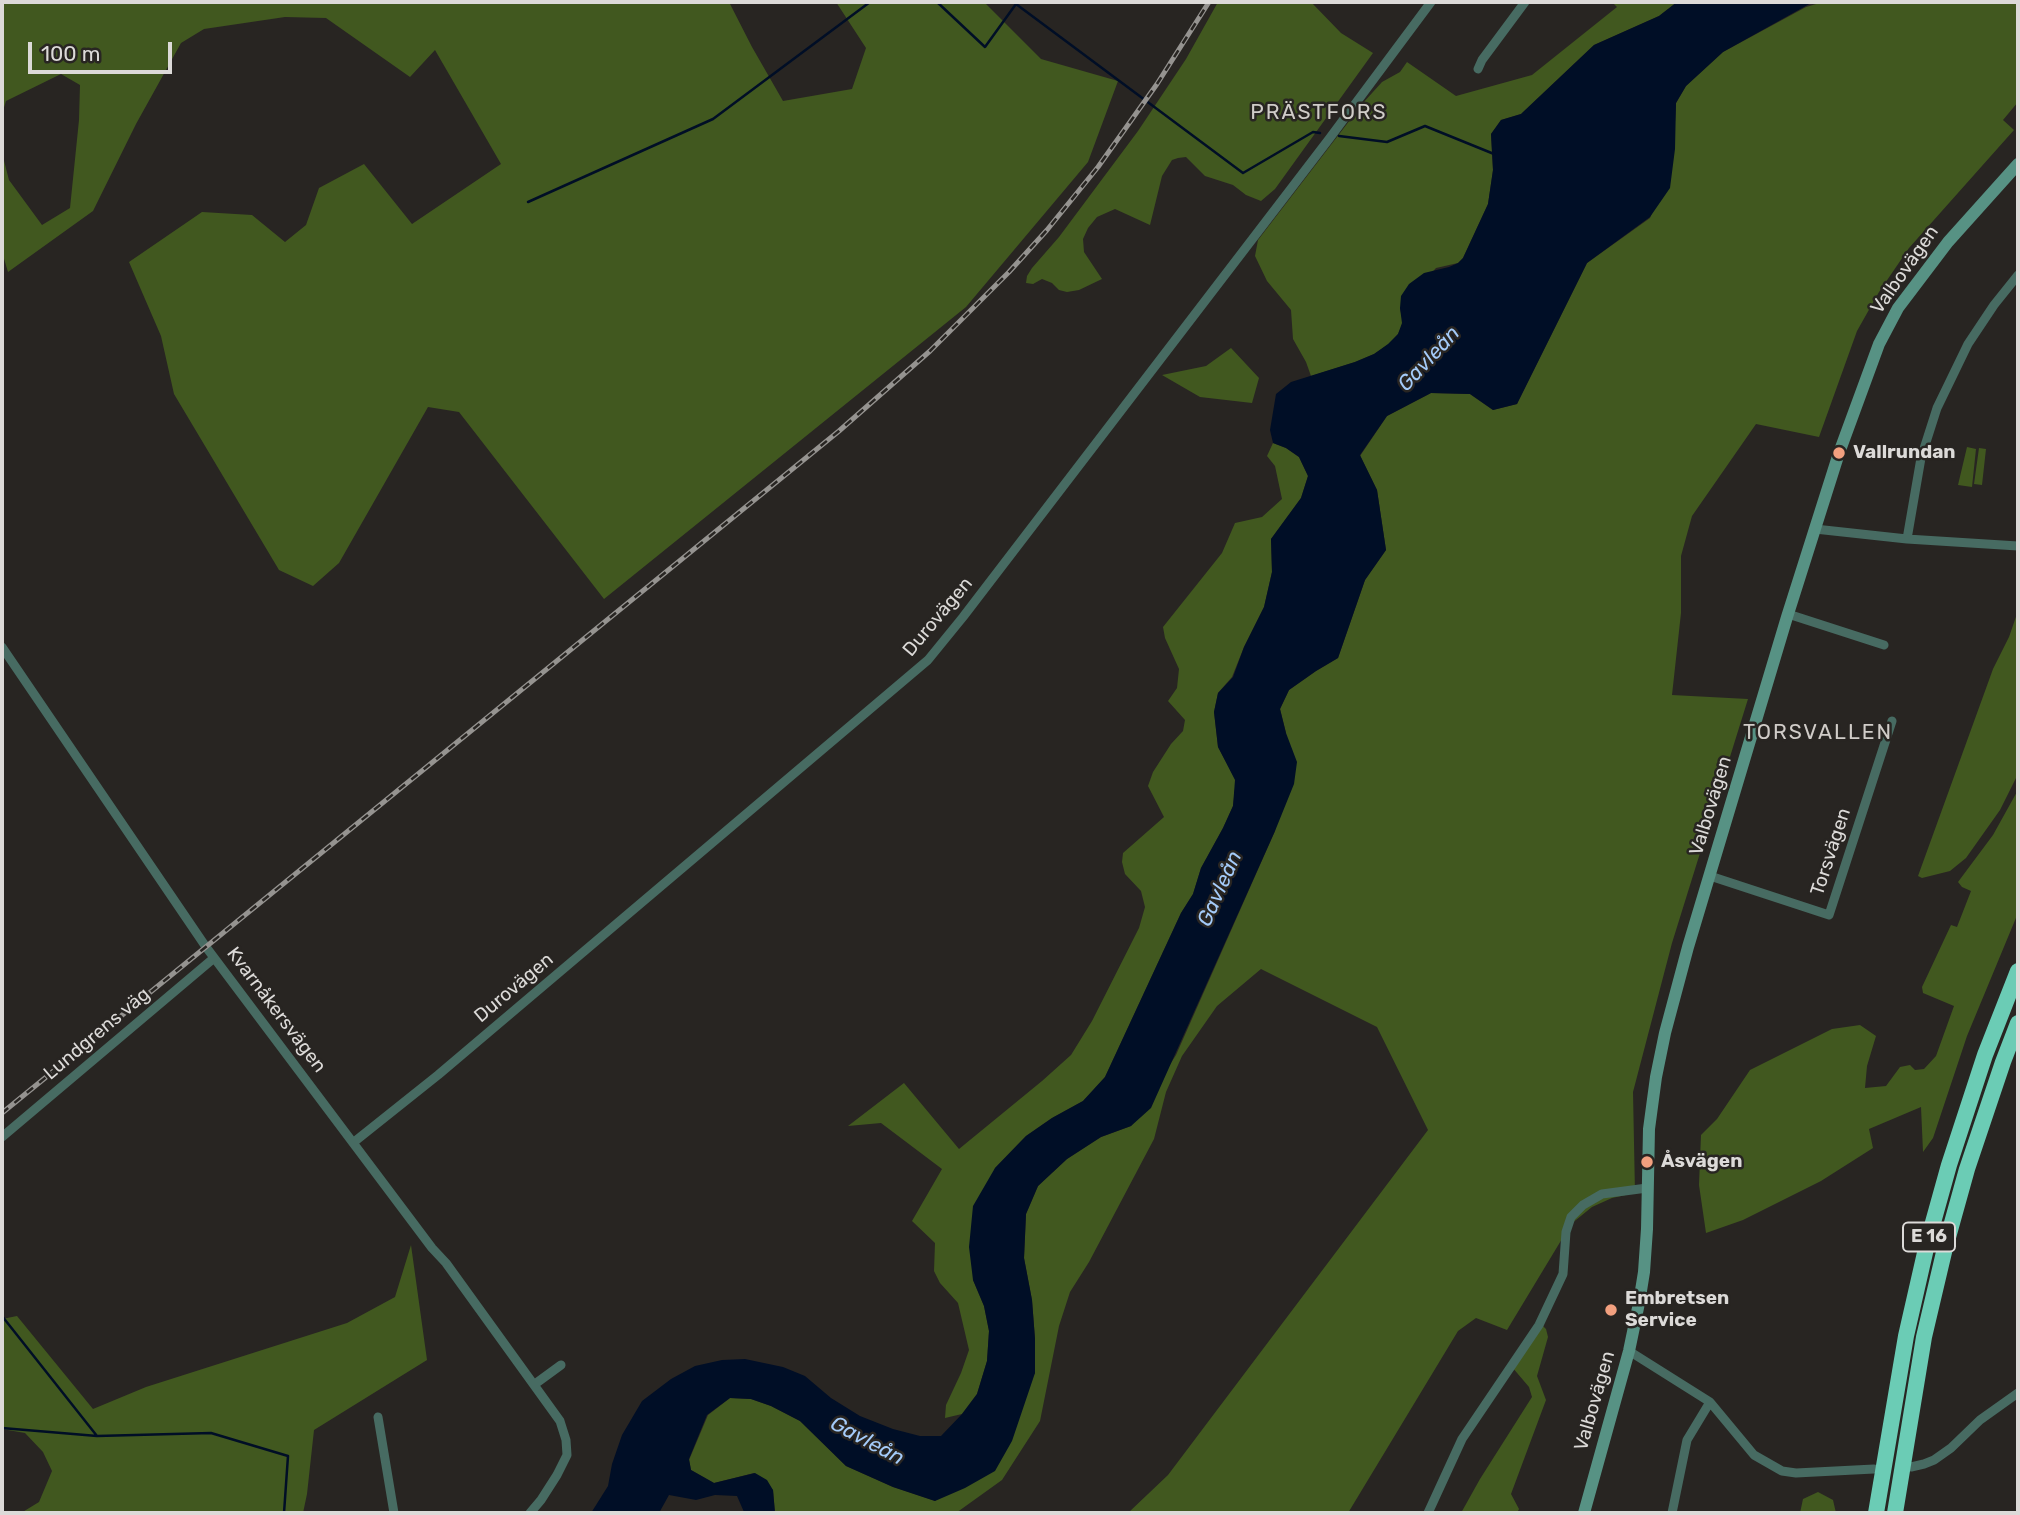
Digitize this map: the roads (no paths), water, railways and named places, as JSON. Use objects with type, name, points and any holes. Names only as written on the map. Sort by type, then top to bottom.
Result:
[{"type":"highway","name":"E 16","points":[[1876,1513],[1906,1336],[1927,1244],[1949,1165],[1985,1055],[2018,971]]},
{"type":"highway","name":"E 16","points":[[1895,1513],[1924,1337],[1945,1248],[1967,1169],[2018,1024]]},
{"type":"main road","name":"Valbovägen","points":[[1584,1513],[1629,1351],[1644,1272],[1649,1129],[1660,1056],[1678,982],[1839,453],[1879,344],[1898,308],[1948,242],[2018,164]]},
{"type":"street","name":"Durovägen","points":[[354,1142],[447,1067],[929,660],[1431,2]]},
{"type":"street","points":[[1478,69],[1525,2]]},
{"type":"street","points":[[1908,539],[1921,458],[1937,408],[1968,344],[2018,275]]},
{"type":"street","points":[[1815,529],[1908,539],[2018,546]]},
{"type":"street","points":[[1788,614],[1884,645]]},
{"type":"street","name":"Kvarnåkersvägen","points":[[2,648],[214,958],[446,1263],[559,1421],[566,1440],[567,1455],[557,1475],[530,1513]]},
{"type":"street","name":"Torsvägen","points":[[1710,876],[1829,915],[1892,721]]},
{"type":"street","name":"Lundgrens väg","points":[[2,1137],[214,958]]},
{"type":"street","points":[[1428,1513],[1462,1439],[1539,1325],[1563,1274],[1566,1232],[1571,1217],[1583,1205],[1602,1194],[1647,1188]]},
{"type":"street","points":[[1629,1351],[1710,1402],[1754,1455],[1782,1471],[1796,1473],[1874,1469]]},
{"type":"street","points":[[535,1384],[561,1365]]},
{"type":"street","points":[[1911,1467],[1934,1460],[1980,1420],[2018,1393]]},
{"type":"street","points":[[1672,1513],[1686,1440],[1710,1402]]},
{"type":"street","points":[[377,1417],[394,1513]]},
{"type":"water","name":"Gavleån","points":[[1677,2],[1813,2],[1723,52],[1686,86],[1676,103],[1675,149],[1670,188],[1650,217],[1587,263],[1517,404],[1493,410],[1470,394],[1431,393],[1387,416],[1360,455],[1377,490],[1386,550],[1365,580],[1338,658],[1289,690],[1280,709],[1297,762],[1294,784],[1275,831],[1151,1108],[1131,1126],[1101,1137],[1067,1159],[1038,1186],[1026,1214],[1024,1258],[1032,1300],[1035,1373],[1012,1441],[995,1471],[935,1501],[893,1487],[846,1466],[800,1421],[771,1406],[751,1399],[730,1398],[707,1415],[689,1459],[691,1470],[714,1483],[755,1473],[767,1480],[773,1490],[775,1513],[743,1513],[737,1496],[715,1495],[696,1500],[669,1495],[659,1513],[591,1513],[608,1486],[622,1435],[642,1401],[671,1379],[695,1366],[722,1360],[745,1359],[783,1367],[805,1376],[831,1398],[860,1416],[920,1436],[941,1436],[977,1394],[987,1361],[989,1331],[984,1306],[973,1280],[969,1247],[973,1206],[995,1168],[1026,1136],[1083,1101],[1105,1077],[1181,913],[1193,894],[1201,868],[1233,806],[1235,780],[1218,747],[1214,712],[1218,693],[1233,677],[1264,607],[1272,572],[1271,539],[1301,498],[1308,476],[1299,457],[1273,443],[1270,430],[1276,394],[1291,382],[1355,362],[1388,344],[1398,334],[1402,323],[1401,296],[1409,284],[1424,273],[1449,267],[1463,258],[1488,204],[1493,170],[1491,134],[1501,120],[1521,114],[1594,45],[1659,16]]},
{"type":"waterway","points":[[528,202],[713,119],[870,2]]},
{"type":"waterway","points":[[937,2],[985,47],[1016,4],[1243,173],[1313,132],[1320,133]]},
{"type":"waterway","points":[[1339,136],[1387,142],[1425,126],[1494,154]]},
{"type":"waterway","points":[[2,1316],[97,1436]]},
{"type":"waterway","points":[[2,1428],[97,1436],[211,1433],[288,1456],[284,1513]]},
{"type":"railway","points":[[2,1113],[839,431],[930,351],[1009,272],[1098,167],[1157,84],[1209,2]]},
{"type":"place","name":"Vallrundan","points":[[1839,453]]},
{"type":"place","name":"Åsvägen","points":[[1647,1162]]},
{"type":"place","name":"Embretsen Service","points":[[1611,1310]]},
{"type":"district","name":"PRÄSTFORS","points":[[1319,113]]},
{"type":"district","name":"TORSVALLEN","points":[[1818,733]]}]
